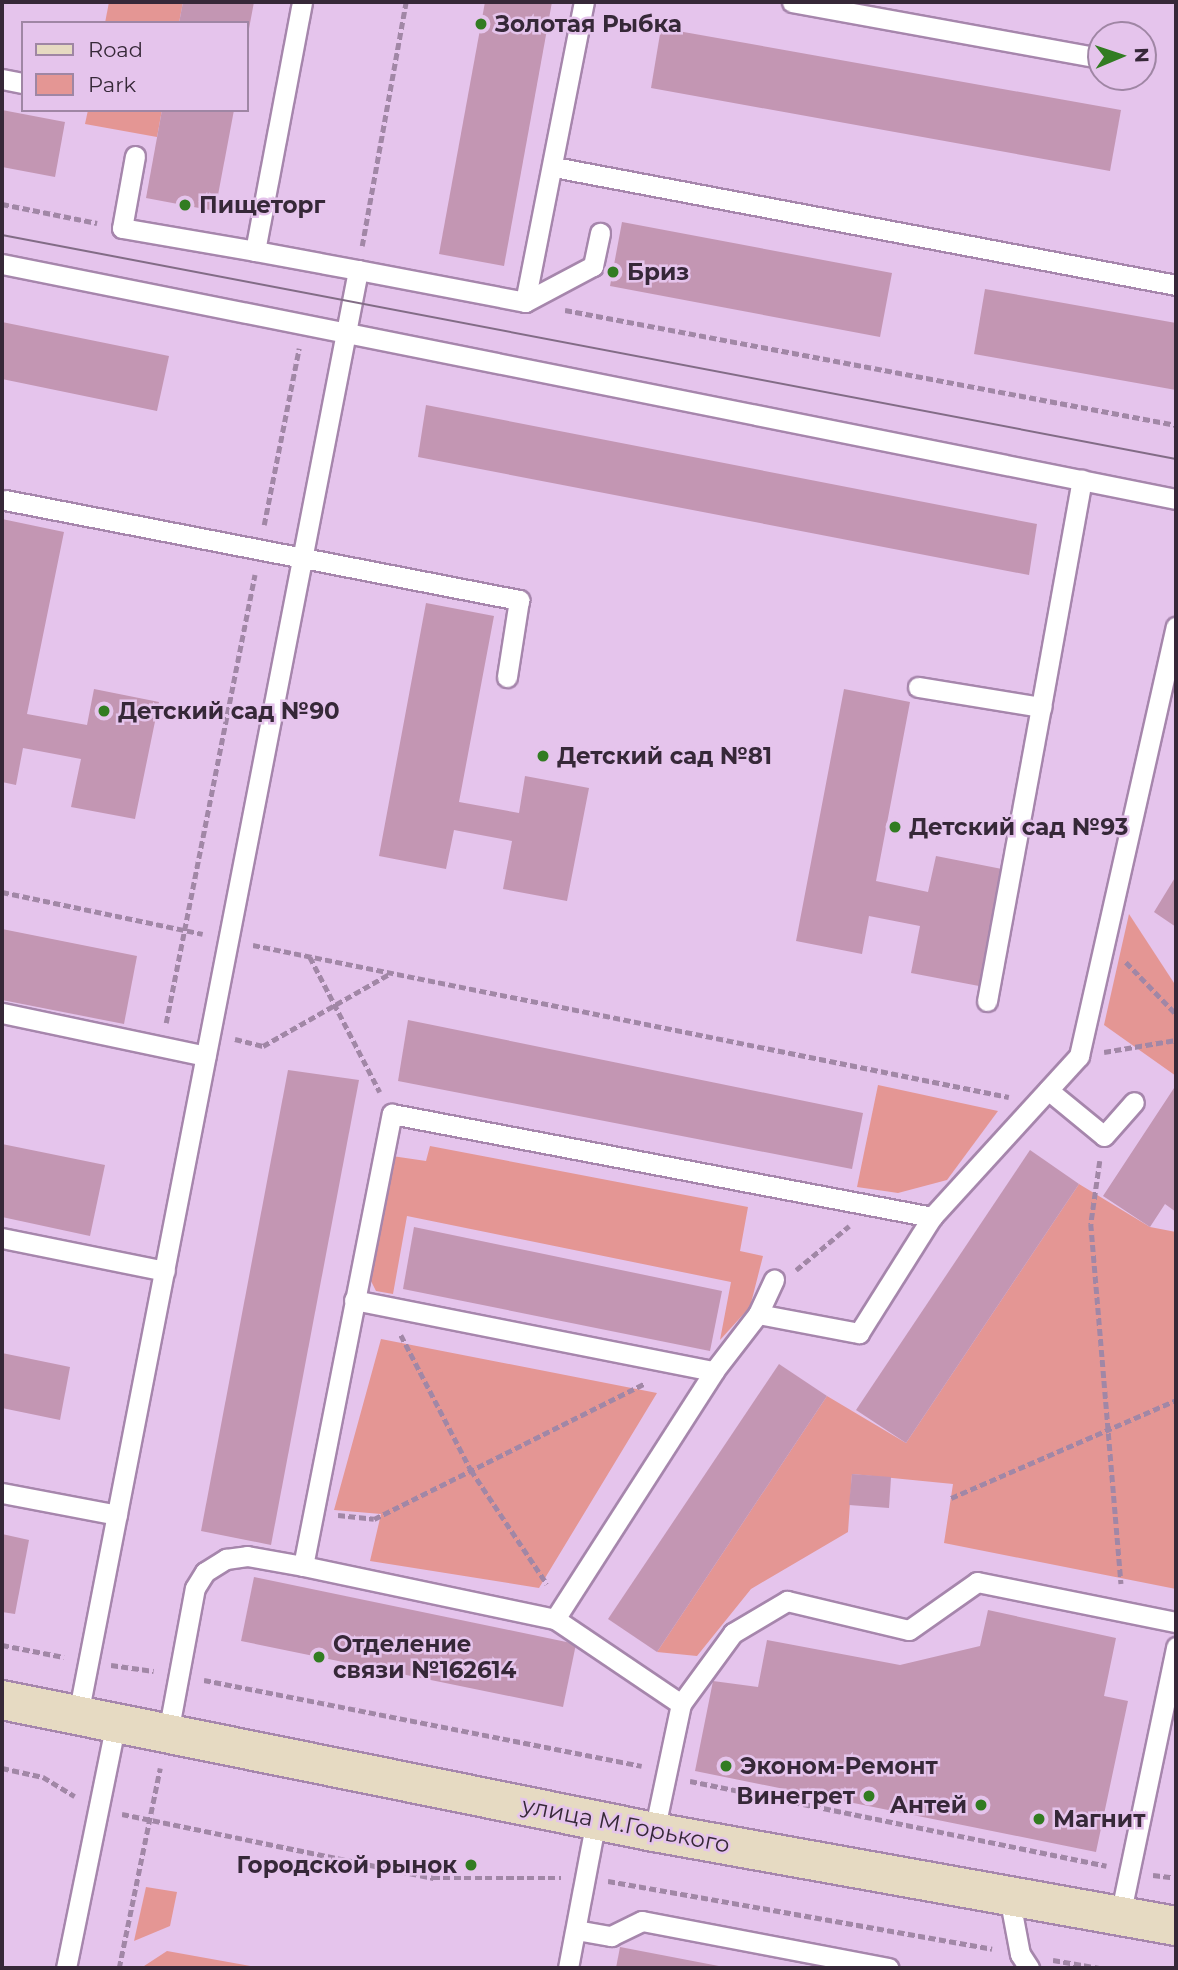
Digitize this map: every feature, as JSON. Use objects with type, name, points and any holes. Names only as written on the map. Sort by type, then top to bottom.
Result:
[{"type":"street","name":"улица М.Горького","points":[[2,1700],[654,1832],[1176,1926]]},
{"type":"lane","points":[[255,251],[302,2]]},
{"type":"lane","points":[[525,302],[554,167],[584,2]]},
{"type":"lane","points":[[792,2],[1087,55]]},
{"type":"lane","points":[[2,79],[21,83]]},
{"type":"lane","points":[[135,156],[122,228],[525,302],[593,266],[600,233]]},
{"type":"lane","points":[[554,167],[1176,285]]},
{"type":"lane","points":[[2,264],[1176,499]]},
{"type":"lane","points":[[78,1715],[358,270]]},
{"type":"lane","points":[[986,1001],[1082,480]]},
{"type":"lane","points":[[5,500],[519,600],[507,677]]},
{"type":"lane","points":[[559,1613],[713,1371],[766,1296],[859,1333],[932,1217],[1079,1056],[1176,627]]},
{"type":"lane","points":[[918,687],[1041,707]]},
{"type":"lane","points":[[2,1013],[206,1056]]},
{"type":"lane","points":[[1042,1097],[1104,1136],[1133,1102]]},
{"type":"lane","points":[[303,1566],[392,1114],[932,1217]]},
{"type":"lane","points":[[2,1237],[165,1270]]},
{"type":"lane","points":[[354,1300],[713,1371]]},
{"type":"lane","points":[[2,1493],[117,1515]]},
{"type":"lane","points":[[168,1733],[195,1588],[205,1572],[226,1559],[247,1556],[559,1613],[681,1704]]},
{"type":"lane","points":[[654,1832],[681,1704],[733,1633],[787,1601],[909,1630],[977,1582],[1176,1622]]},
{"type":"lane","points":[[1120,1916],[1176,1647]]},
{"type":"lane","points":[[66,1968],[116,1723]]},
{"type":"lane","points":[[568,1968],[596,1820]]},
{"type":"lane","points":[[1009,1895],[1025,1961]]},
{"type":"lane","points":[[576,1930],[611,1936],[642,1921],[889,1968]]},
{"type":"path","points":[[358,270],[406,2]]},
{"type":"path","points":[[2,204],[122,228]]},
{"type":"path","points":[[525,302],[1176,425]]},
{"type":"path","points":[[161,1046],[304,323]]},
{"type":"path","points":[[2,892],[391,973],[1042,1097]]},
{"type":"path","points":[[1105,940],[1176,1014]]},
{"type":"path","points":[[310,956],[392,1114]]},
{"type":"path","points":[[210,1033],[263,1046],[336,1007],[391,973]]},
{"type":"path","points":[[1079,1056],[1176,1040]]},
{"type":"path","points":[[1104,1136],[1091,1224],[1110,1429],[1122,1611]]},
{"type":"path","points":[[766,1296],[873,1206]]},
{"type":"path","points":[[387,1307],[471,1470],[559,1613]]},
{"type":"path","points":[[313,1512],[374,1519],[682,1365]]},
{"type":"path","points":[[951,1498],[1176,1401]]},
{"type":"path","points":[[2,1645],[179,1675],[668,1771],[697,1785],[1176,1878]]},
{"type":"path","points":[[119,1968],[147,1819],[168,1733]]},
{"type":"path","points":[[2,1768],[43,1777],[98,1810],[433,1878],[586,1877],[1025,1961],[1099,1968]]},
{"type":"green space","points":[[109,2],[183,2],[179,21],[105,21]]},
{"type":"green space","points":[[88,112],[162,112],[157,137],[85,124]]},
{"type":"green space","points":[[1129,914],[1176,986],[1176,1076],[1104,1025]]},
{"type":"green space","points":[[878,1085],[998,1111],[947,1180],[898,1193],[857,1187]]},
{"type":"green space","points":[[430,1146],[748,1207],[740,1251],[763,1256],[750,1307],[720,1340],[731,1282],[407,1216],[393,1294],[376,1291],[369,1277],[392,1156],[426,1161]]},
{"type":"green space","points":[[1079,1184],[1150,1227],[1176,1232],[1176,1589],[944,1543],[953,1484],[852,1474],[848,1532],[751,1589],[697,1656],[657,1652],[827,1396],[906,1443]]},
{"type":"green space","points":[[381,1339],[657,1393],[539,1588],[370,1561],[381,1514],[334,1510]]},
{"type":"green space","points":[[146,1887],[177,1892],[170,1926],[134,1941]]},
{"type":"green space","points":[[167,1951],[262,1968],[141,1968]]},
{"type":"building","points":[[183,2],[254,2],[248,34],[248,21],[179,21]]},
{"type":"building","points":[[485,2],[552,2],[504,266],[439,254]]},
{"type":"building","points":[[661,28],[1121,110],[1110,171],[651,88]]},
{"type":"building","points":[[2,110],[65,122],[55,177],[2,167]]},
{"type":"building","points":[[162,112],[234,112],[215,211],[146,198]]},
{"type":"building","points":[[622,222],[892,273],[880,337],[610,286]]},
{"type":"building","points":[[985,289],[1176,323],[1176,390],[974,354]]},
{"type":"building","points":[[2,322],[169,356],[157,411],[2,379]]},
{"type":"building","points":[[426,405],[1037,524],[1029,575],[418,457]]},
{"type":"building","points":[[2,519],[64,532],[27,714],[87,725],[94,689],[159,702],[135,819],[71,807],[81,759],[23,748],[16,785],[2,782]]},
{"type":"building","points":[[426,603],[494,616],[459,802],[519,813],[525,776],[589,788],[567,901],[503,889],[512,841],[454,830],[446,869],[379,856]]},
{"type":"building","points":[[844,689],[910,702],[876,881],[928,892],[936,856],[1002,869],[979,986],[911,973],[920,926],[869,916],[862,954],[796,941]]},
{"type":"building","points":[[1176,876],[1176,927],[1154,912]]},
{"type":"building","points":[[2,929],[137,956],[124,1024],[2,1000]]},
{"type":"building","points":[[408,1020],[863,1113],[852,1169],[398,1081]]},
{"type":"building","points":[[288,1070],[359,1080],[271,1545],[201,1531]]},
{"type":"building","points":[[1176,1085],[1176,1212],[1165,1204],[1150,1227],[1103,1196]]},
{"type":"building","points":[[2,1144],[105,1165],[90,1236],[2,1217]]},
{"type":"building","points":[[1030,1150],[1079,1184],[906,1443],[856,1410]]},
{"type":"building","points":[[414,1227],[722,1291],[710,1351],[403,1289]]},
{"type":"building","points":[[2,1353],[70,1367],[60,1420],[2,1408]]},
{"type":"building","points":[[779,1364],[827,1396],[657,1652],[608,1619]]},
{"type":"building","points":[[852,1474],[891,1477],[889,1508],[849,1505]]},
{"type":"building","points":[[2,1534],[29,1540],[15,1614],[2,1612]]},
{"type":"building","points":[[254,1577],[576,1644],[563,1707],[241,1641]]},
{"type":"building","points":[[988,1610],[1116,1638],[1104,1696],[1128,1701],[1096,1852],[695,1771],[713,1681],[758,1687],[767,1640],[900,1665],[980,1646]]},
{"type":"building","points":[[620,1947],[724,1967],[724,1968],[616,1968]]},
{"type":"tram line","points":[[2,235],[1176,459]]},
{"type":"place","name":"Золотая Рыбка","points":[[481,24]]},
{"type":"place","name":"Пищеторг","points":[[185,205]]},
{"type":"place","name":"Бриз","points":[[613,272]]},
{"type":"place","name":"Детский сад №90","points":[[104,711]]},
{"type":"place","name":"Детский сад №81","points":[[543,756]]},
{"type":"place","name":"Детский сад №93","points":[[895,827]]},
{"type":"place","name":"Отделение связи №162614","points":[[319,1657]]},
{"type":"place","name":"Эконом-Ремонт","points":[[726,1766]]},
{"type":"place","name":"Винегрет","points":[[869,1796]]},
{"type":"place","name":"Антей","points":[[981,1805]]},
{"type":"place","name":"Магнит","points":[[1039,1819]]},
{"type":"place","name":"Городской рынок","points":[[471,1865]]}]
